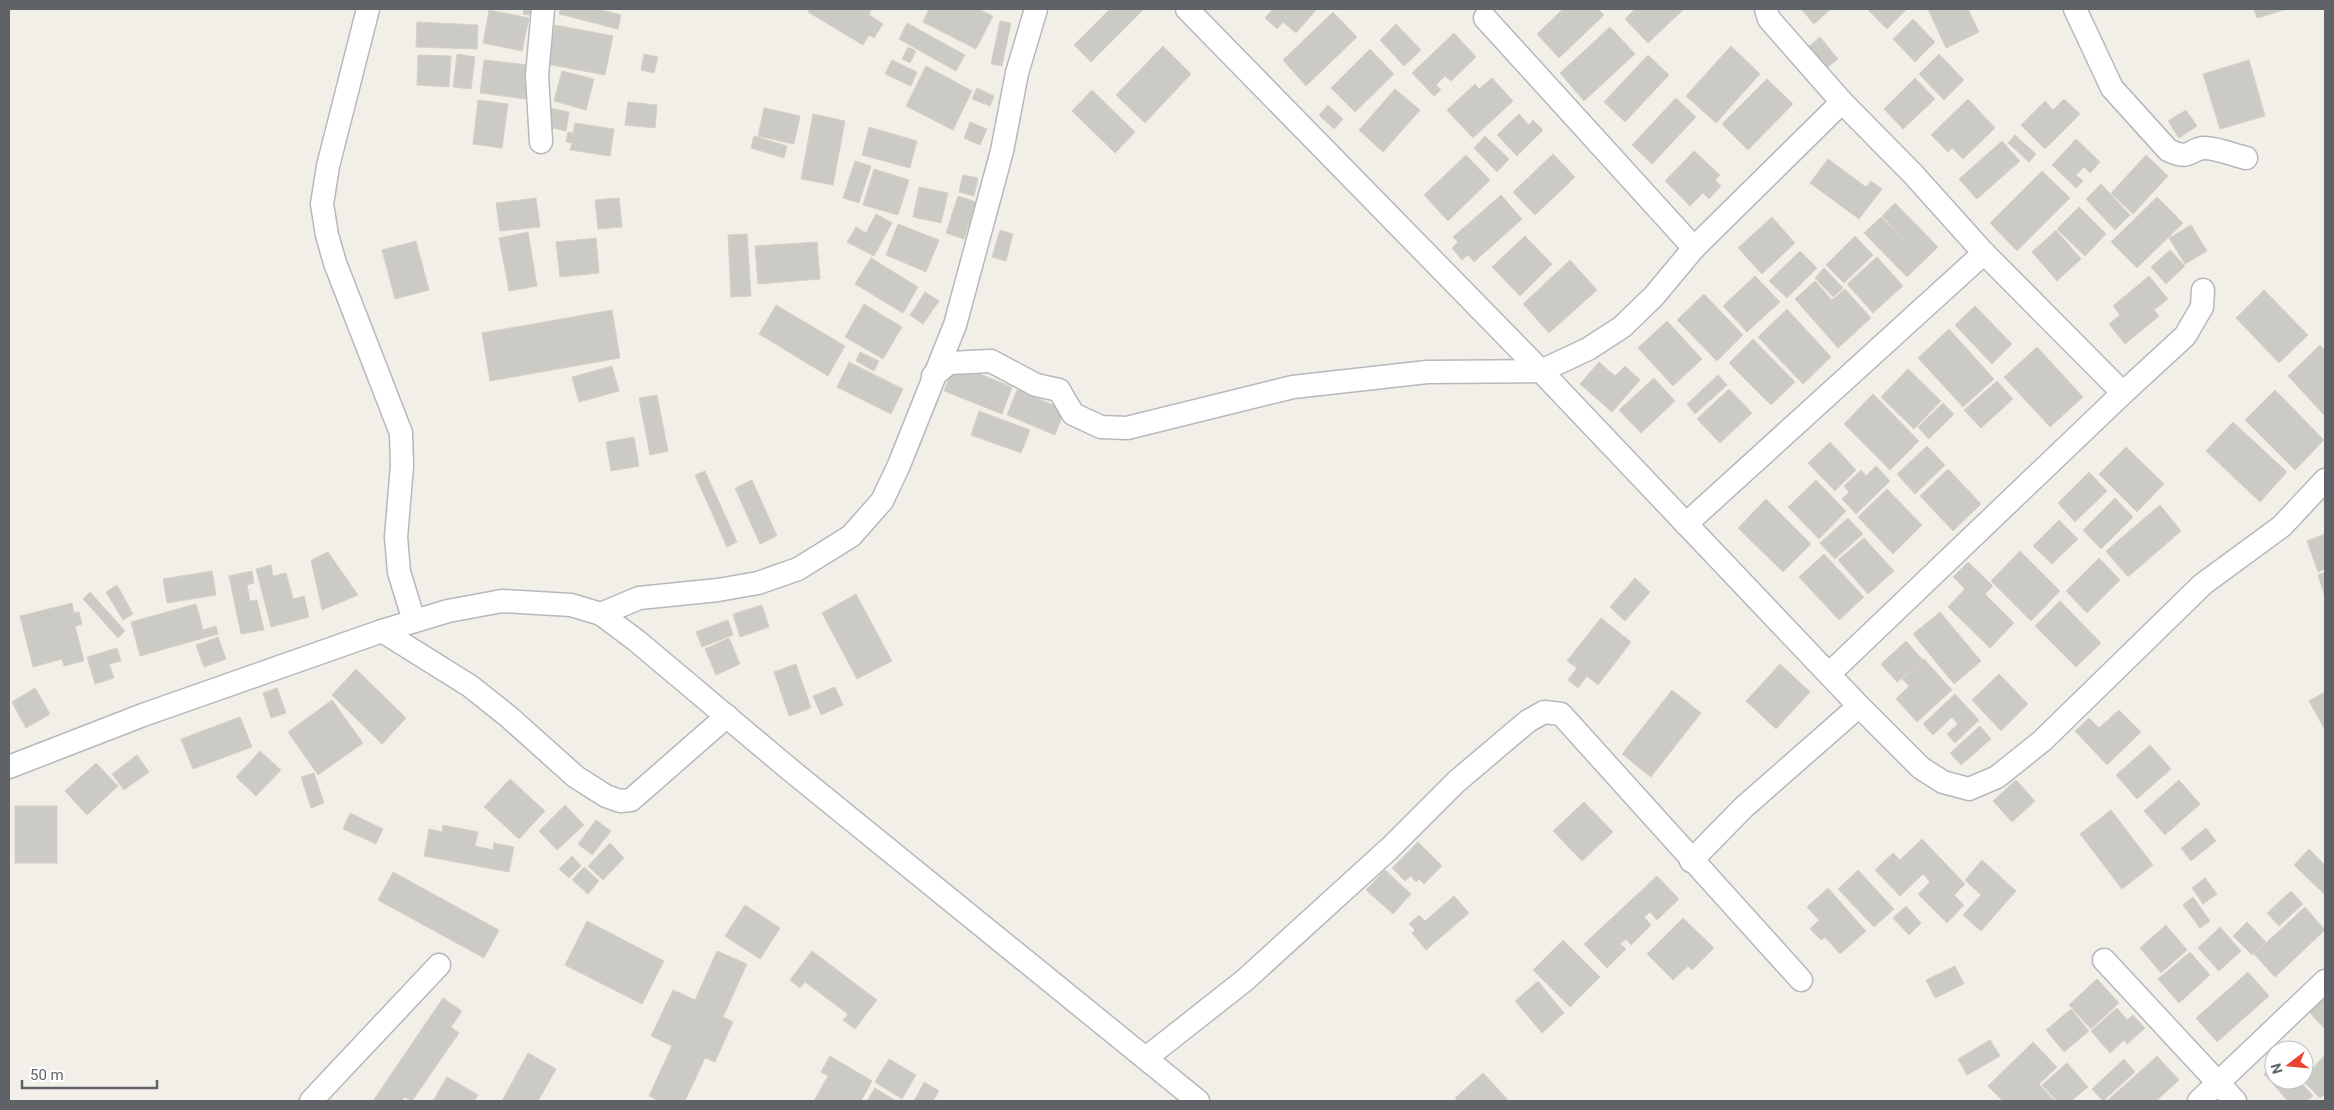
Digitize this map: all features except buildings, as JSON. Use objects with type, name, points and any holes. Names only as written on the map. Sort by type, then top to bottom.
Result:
[{"type":"street","points":[[368,9],[328,166],[322,204],[327,235],[344,288],[401,433],[402,466],[396,537],[399,572],[414,622]]},
{"type":"street","points":[[541,142],[537,74],[543,9]]},
{"type":"street","points":[[601,614],[639,598],[718,590],[758,583],[798,569],[851,536],[882,501],[899,465],[955,325],[1002,151],[1018,73],[1036,9]]},
{"type":"street","points":[[1187,9],[1541,371],[1859,706],[1921,768],[1943,782],[1969,789],[1997,777],[2042,741],[2203,584],[2282,526],[2325,480]]},
{"type":"street","points":[[1766,9],[1769,19],[1842,102],[1913,174],[1984,253],[2123,393]]},
{"type":"street","points":[[2076,9],[2112,88],[2168,150],[2179,155],[2192,154],[2204,148],[2246,158]]},
{"type":"street","points":[[1485,18],[1694,248]]},
{"type":"street","points":[[933,376],[949,363],[991,361],[1036,385],[1059,390],[1073,414],[1101,427],[1127,428],[1293,387],[1427,372],[1541,371],[1588,348],[1622,327],[1654,296],[1694,248],[1842,102]]},
{"type":"street","points":[[1686,524],[1984,253]]},
{"type":"street","points":[[1828,674],[2123,393],[2186,336],[2202,308],[2203,290]]},
{"type":"street","points":[[637,641],[639,598]]},
{"type":"street","points":[[9,766],[143,715],[382,631],[448,611],[502,601],[571,605],[601,614],[637,641],[726,716],[1198,1101]]},
{"type":"street","points":[[382,631],[470,686],[509,717],[576,778],[606,796],[620,801],[631,800],[726,716]]},
{"type":"street","points":[[1691,861],[1744,807],[1859,706]]},
{"type":"street","points":[[1146,1058],[1245,980],[1390,848],[1456,782],[1528,721],[1544,712],[1561,714],[1691,861],[1800,980]]},
{"type":"street","points":[[2104,960],[2235,1101]]},
{"type":"street","points":[[311,1101],[439,965]]},
{"type":"street","points":[[2199,1101],[2325,981]]}]
